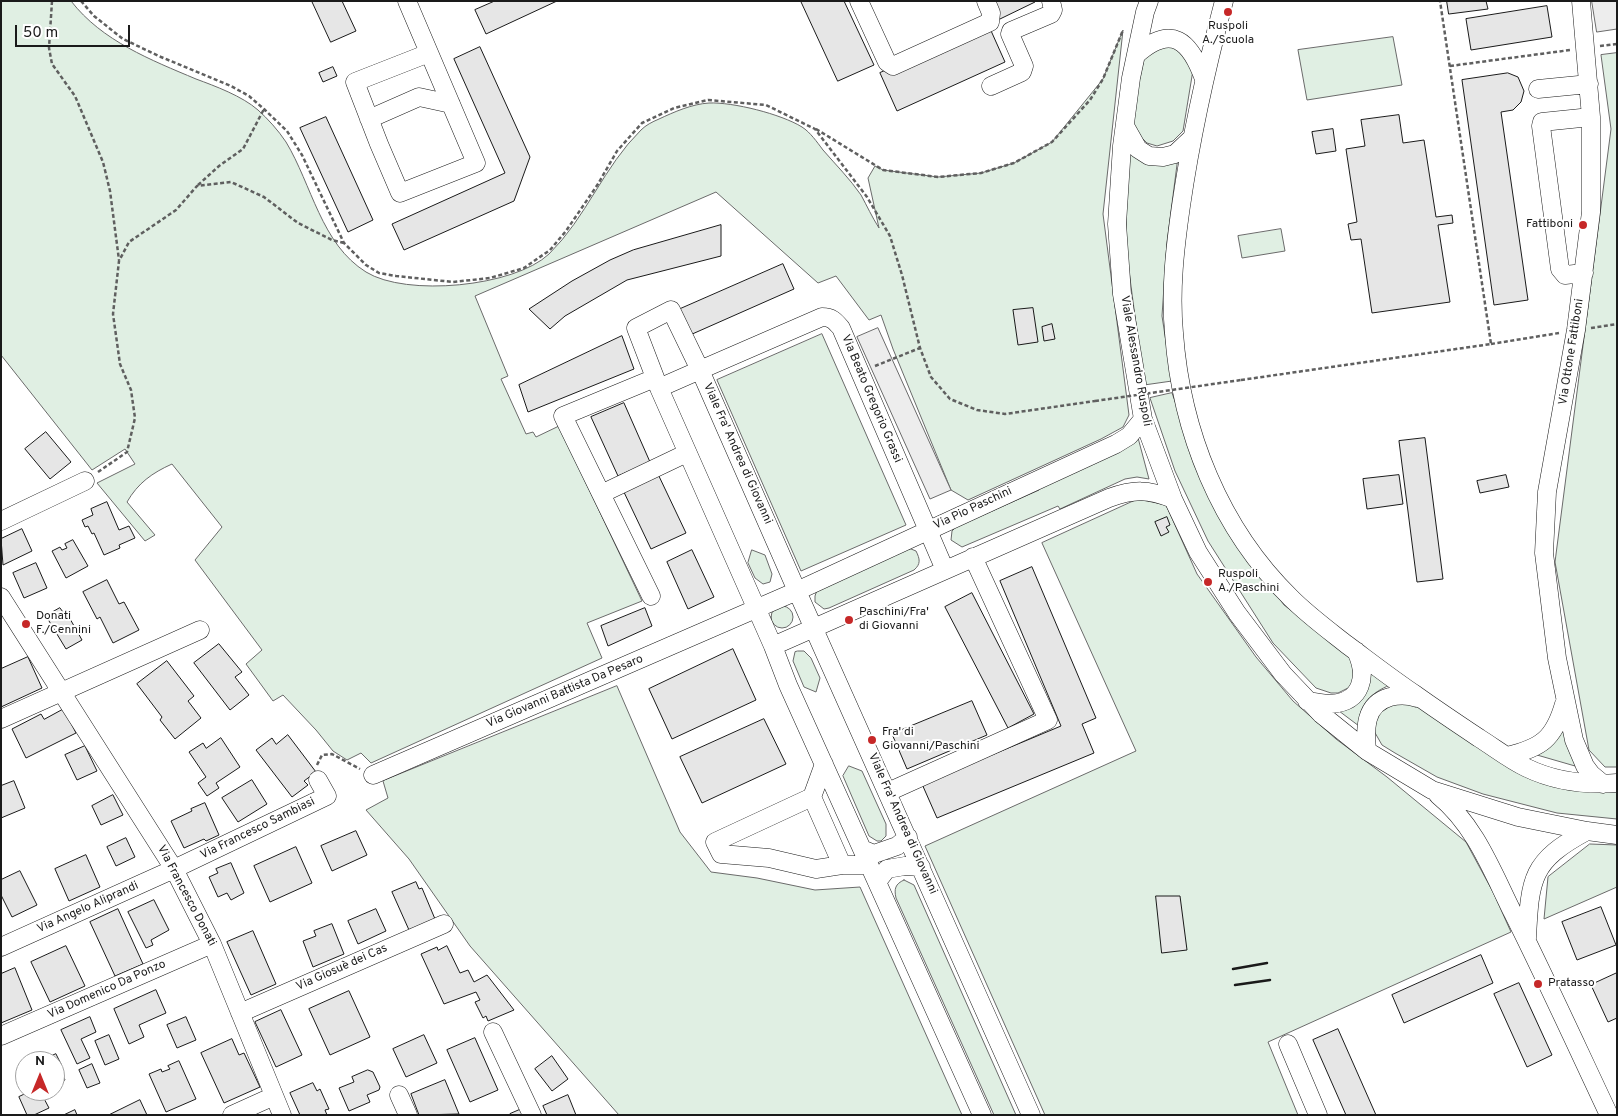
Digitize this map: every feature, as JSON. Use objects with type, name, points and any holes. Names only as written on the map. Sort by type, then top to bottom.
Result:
[{"type":"street","points":[[407,1],[476,163],[400,193],[355,82],[429,54]]},
{"type":"street","points":[[859,1],[887,62],[893,66],[990,22],[991,13],[986,1]]},
{"type":"street","points":[[991,86],[1022,72],[1024,66],[1010,34],[1052,14],[1051,1]]},
{"type":"street","name":"Viale Alessandro Ruspoli","points":[[1149,1],[1136,55],[1125,126],[1118,201],[1118,249],[1125,315],[1143,419],[1173,499],[1198,552],[1236,613],[1283,674],[1307,701],[1367,751],[1432,790],[1503,813],[1587,831],[1617,835]]},
{"type":"street","points":[[1224,1],[1204,79],[1192,138],[1174,257],[1173,312],[1178,366],[1185,400],[1197,444],[1217,496],[1246,545],[1290,598],[1356,652],[1423,700],[1528,768],[1577,782],[1610,783]]},
{"type":"street","name":"Via Ottone Fattiboni","points":[[1581,1],[1591,117],[1591,212],[1576,330],[1547,492],[1544,553],[1557,658],[1574,740],[1582,762],[1591,774],[1610,783]]},
{"type":"street","points":[[1136,55],[1149,44],[1156,41],[1175,40],[1191,50],[1198,61],[1204,79]]},
{"type":"street","points":[[1538,89],[1589,84]]},
{"type":"street","points":[[369,119],[419,97],[451,104]]},
{"type":"street","points":[[1584,273],[1565,275],[1560,269],[1541,126],[1542,122],[1591,117]]},
{"type":"street","points":[[1125,126],[1138,149],[1149,156],[1163,157],[1175,154],[1192,138]]},
{"type":"street","points":[[700,370],[671,310],[636,328],[657,383],[824,764],[982,1115]]},
{"type":"street","name":"Via Beato Gregorio Grassi","points":[[700,370],[822,317],[829,317],[834,320],[841,328],[945,570]]},
{"type":"street","name":"Viale Fra' Andrea di Giovanni","points":[[601,494],[563,416],[700,370],[1031,1115]]},
{"type":"street","name":"Via Pio Paschini","points":[[756,609],[1121,441],[1143,419]]},
{"type":"street","points":[[651,596],[601,494],[688,453]]},
{"type":"street","points":[[1,521],[85,481]]},
{"type":"street","points":[[773,646],[1116,496],[1146,491],[1159,493],[1173,499]]},
{"type":"street","points":[[888,792],[1048,720],[973,558]]},
{"type":"street","name":"Via Francesco Donati","points":[[1,597],[174,869],[212,944],[282,1115]]},
{"type":"street","name":"Via Giovanni Battista Da Pesaro","points":[[373,775],[756,609]]},
{"type":"street","points":[[1,719],[200,630]]},
{"type":"street","points":[[1307,701],[1332,704],[1348,700],[1355,694],[1363,676],[1362,664],[1356,652]]},
{"type":"street","points":[[1367,751],[1366,728],[1370,713],[1375,705],[1385,699],[1396,696],[1410,696],[1423,700]]},
{"type":"street","name":"Via Ottone Fattiboni","points":[[1507,756],[1528,751],[1545,741],[1558,725],[1565,701]]},
{"type":"street","points":[[824,764],[812,797],[842,865]]},
{"type":"street","name":"Via Francesco Sambiasi","points":[[174,869],[327,796],[318,780]]},
{"type":"street","points":[[1432,790],[1467,824],[1478,843],[1527,941],[1609,1115]]},
{"type":"street","points":[[812,797],[715,842],[721,854],[769,858],[816,869],[842,865],[866,857],[897,846],[908,837]]},
{"type":"street","points":[[1527,941],[1530,896],[1537,873],[1546,860],[1562,846],[1587,831]]},
{"type":"street","points":[[877,882],[887,869],[905,866],[921,867]]},
{"type":"street","name":"Via Angelo Aliprandi","points":[[1,947],[174,869]]},
{"type":"street","name":"Via Giosuè dei Cas","points":[[240,1013],[444,924]]},
{"type":"street","name":"Via Domenico Da Ponzo","points":[[1,1036],[212,944]]},
{"type":"street","points":[[493,1032],[532,1115]]},
{"type":"street","points":[[1288,1044],[1318,1115]]},
{"type":"street","points":[[399,1095],[408,1115]]},
{"type":"street","points":[[232,1115],[274,1096]]},
{"type":"path","points":[[52,1],[48,48],[52,64],[75,96],[103,162],[110,191],[119,261],[113,314],[120,364],[131,390],[135,418],[126,452],[85,481]]},
{"type":"path","points":[[81,1],[94,16],[123,39],[160,57],[231,86],[249,96],[264,109],[287,131],[302,155],[344,243],[366,265],[378,273],[453,282],[490,278],[524,268],[550,250],[566,231],[598,184],[617,151],[642,124],[674,108],[708,100],[766,105],[815,129],[883,170],[938,177],[981,173],[1014,162],[1052,142],[1090,100],[1103,79],[1126,23]]},
{"type":"path","points":[[1440,1],[1491,344]]},
{"type":"path","points":[[1450,66],[1617,44]]},
{"type":"path","points":[[119,261],[129,242],[176,210],[197,186],[219,166],[243,149],[264,109]]},
{"type":"path","points":[[815,129],[867,197],[890,236],[902,275],[920,348],[931,377],[950,399],[978,410],[1005,414],[1617,324]]},
{"type":"path","points":[[197,186],[231,182],[264,197],[298,223],[332,240],[344,243]]},
{"type":"path","points":[[860,372],[920,348]]},
{"type":"path","points":[[318,780],[316,767],[322,755],[332,754],[373,775]]},
{"type":"green space","points":[[1,1],[71,1],[97,27],[128,48],[228,92],[252,105],[269,121],[286,142],[328,230],[338,246],[351,260],[366,272],[384,280],[432,286],[486,281],[533,265],[549,254],[574,225],[616,160],[641,130],[652,122],[671,114],[709,103],[757,110],[802,127],[813,137],[857,189],[879,228],[868,178],[875,166],[883,170],[938,177],[981,173],[1014,163],[1052,142],[1103,79],[1123,30],[1103,214],[1129,415],[1123,427],[1101,439],[968,500],[951,490],[881,315],[869,320],[836,276],[818,283],[716,192],[475,296],[508,376],[501,379],[526,434],[533,432],[536,437],[559,426],[642,601],[587,623],[602,658],[371,763],[361,753],[347,760],[333,751],[283,695],[273,701],[246,664],[262,650],[195,560],[222,527],[172,464],[146,479],[127,502],[155,535],[145,541],[97,483],[135,464],[125,449],[92,470],[1,355]]},
{"type":"green space","points":[[1393,37],[1402,85],[1307,100],[1298,50]]},
{"type":"green space","points":[[1174,42],[1193,70],[1183,131],[1173,141],[1157,146],[1147,143],[1139,135],[1133,124],[1132,114],[1145,54]]},
{"type":"green space","points":[[1617,53],[1617,767],[1605,767],[1589,750],[1555,562],[1611,129],[1601,55]]},
{"type":"green space","points":[[1129,146],[1178,157],[1167,242],[1162,316],[1172,381],[1144,385],[1126,248],[1126,183]]},
{"type":"green space","points":[[1281,229],[1285,251],[1242,258],[1238,236]]},
{"type":"green space","points":[[822,334],[906,525],[801,571],[717,380]]},
{"type":"green space","points":[[1172,393],[1206,487],[1234,537],[1284,605],[1333,643],[1348,652],[1354,662],[1354,680],[1350,687],[1338,693],[1331,693],[1316,688],[1273,643],[1208,541],[1175,471],[1150,398]]},
{"type":"green space","points":[[1137,434],[1149,479],[1137,477],[1125,479],[1060,509],[1058,506],[962,547],[951,540],[952,531],[956,527],[1039,490],[1038,486]]},
{"type":"green space","points":[[1138,499],[1166,505],[1197,574],[1256,657],[1293,701],[1336,739],[1387,777],[1466,842],[1493,892],[1511,932],[1268,1042],[1298,1115],[1045,1115],[925,846],[1136,751],[1042,543]]},
{"type":"green space","points":[[911,549],[916,551],[919,559],[918,566],[914,570],[829,608],[824,609],[815,602],[817,590]]},
{"type":"green space","points":[[752,550],[765,555],[772,574],[770,582],[763,584],[755,578],[748,563]]},
{"type":"green space","points":[[782,606],[792,613],[793,617],[786,627],[782,628],[772,621],[771,617],[778,607]]},
{"type":"green space","points":[[804,651],[811,658],[820,678],[816,692],[804,687],[793,661],[795,652]]},
{"type":"green space","points":[[1368,666],[1390,685],[1367,700],[1361,711],[1359,726],[1335,708]]},
{"type":"green space","points":[[617,686],[680,832],[711,872],[757,878],[815,890],[860,887],[962,1115],[619,1115],[470,946],[409,859],[366,810],[388,798],[383,781]]},
{"type":"green space","points":[[1412,701],[1544,779],[1617,788],[1617,819],[1557,813],[1483,794],[1437,777],[1395,753],[1382,745],[1374,731],[1380,706]]},
{"type":"green space","points":[[1563,725],[1578,764],[1575,766],[1537,755]]},
{"type":"green space","points":[[849,766],[862,771],[886,824],[886,836],[881,841],[877,841],[869,836],[843,776]]},
{"type":"green space","points":[[1590,844],[1617,845],[1617,887],[1544,919],[1548,877]]},
{"type":"green space","points":[[904,880],[914,885],[1016,1115],[994,1115],[896,898],[896,887]]},
{"type":"shaded area","points":[[1592,1],[1617,1],[1617,29],[1597,32]]},
{"type":"shaded area","points":[[878,328],[951,490],[930,499],[857,337]]},
{"type":"building","points":[[312,1],[342,1],[356,31],[331,42]]},
{"type":"building","points":[[495,1],[557,1],[486,34],[475,10]]},
{"type":"building","points":[[801,1],[844,1],[874,65],[838,81]]},
{"type":"building","points":[[992,1],[1035,1],[1035,2],[1000,19]]},
{"type":"building","points":[[1447,1],[1486,1],[1488,9],[1449,14]]},
{"type":"building","points":[[1547,6],[1552,37],[1471,50],[1466,19]]},
{"type":"building","points":[[988,24],[1005,62],[897,111],[880,73]]},
{"type":"building","points":[[480,47],[530,157],[514,201],[404,250],[392,224],[505,173],[454,59]]},
{"type":"building","points":[[333,67],[337,76],[323,82],[319,73]]},
{"type":"building","points":[[1508,73],[1518,77],[1524,91],[1521,102],[1513,110],[1501,112],[1528,300],[1494,305],[1462,80]]},
{"type":"building","points":[[1399,115],[1403,143],[1424,140],[1436,217],[1452,215],[1453,223],[1438,225],[1450,302],[1372,313],[1361,239],[1351,240],[1348,224],[1357,222],[1346,149],[1365,146],[1361,120]]},
{"type":"building","points":[[326,117],[373,220],[348,232],[300,128]]},
{"type":"building","points":[[1333,129],[1336,151],[1316,154],[1312,132]]},
{"type":"building","points":[[721,225],[721,256],[627,280],[565,316],[550,329],[529,309],[572,281],[610,260],[633,250]]},
{"type":"building","points":[[783,264],[794,289],[690,335],[678,310]]},
{"type":"building","points":[[1033,308],[1038,342],[1018,345],[1013,310]]},
{"type":"building","points":[[1052,324],[1055,339],[1044,341],[1042,327]]},
{"type":"building","points":[[622,336],[634,369],[528,412],[519,385]]},
{"type":"building","points":[[624,403],[650,462],[618,476],[591,417]]},
{"type":"building","points":[[46,432],[71,462],[50,479],[25,449]]},
{"type":"building","points":[[1425,438],[1443,579],[1417,582],[1399,441]]},
{"type":"building","points":[[657,472],[686,533],[651,549],[622,488]]},
{"type":"building","points":[[1399,475],[1403,504],[1367,509],[1363,479]]},
{"type":"building","points":[[1506,475],[1509,487],[1480,493],[1477,481]]},
{"type":"building","points":[[107,502],[119,530],[129,526],[135,538],[119,545],[120,548],[104,555],[94,533],[92,534],[88,526],[85,527],[82,520],[93,515],[91,509]]},
{"type":"building","points":[[1167,517],[1170,525],[1166,527],[1169,532],[1161,536],[1155,522]]},
{"type":"building","points":[[22,529],[32,551],[3,565],[1,539]]},
{"type":"building","points":[[73,540],[88,566],[66,578],[52,551],[60,547],[62,550],[67,548],[65,544]]},
{"type":"building","points":[[692,550],[714,597],[688,609],[667,562]]},
{"type":"building","points":[[36,563],[47,588],[24,598],[13,573]]},
{"type":"building","points":[[1032,567],[1096,718],[1082,724],[1094,753],[937,818],[922,784],[1061,726],[1000,581]]},
{"type":"building","points":[[107,580],[119,604],[124,602],[139,630],[113,643],[100,617],[97,619],[83,592]]},
{"type":"building","points":[[972,593],[1034,714],[1008,728],[945,607]]},
{"type":"building","points":[[60,608],[63,612],[65,610],[82,640],[66,649],[46,616]]},
{"type":"building","points":[[645,608],[652,626],[608,646],[601,626]]},
{"type":"building","points":[[219,644],[242,672],[235,677],[249,695],[230,710],[194,663]]},
{"type":"building","points":[[733,649],[756,700],[672,739],[649,689]]},
{"type":"building","points":[[28,657],[42,688],[1,707],[1,669]]},
{"type":"building","points":[[167,661],[194,696],[188,701],[201,718],[175,739],[160,720],[162,717],[137,684]]},
{"type":"building","points":[[972,701],[987,735],[907,769],[892,734]]},
{"type":"building","points":[[64,709],[76,733],[26,758],[12,729],[41,714],[44,719]]},
{"type":"building","points":[[764,719],[786,764],[702,803],[680,757]]},
{"type":"building","points":[[288,735],[316,772],[304,781],[308,785],[292,797],[256,750],[272,738],[276,744]]},
{"type":"building","points":[[221,738],[240,767],[216,783],[219,788],[207,796],[198,783],[206,777],[189,752],[203,743],[206,748]]},
{"type":"building","points":[[85,746],[97,771],[77,780],[65,755]]},
{"type":"building","points":[[252,780],[267,804],[238,822],[222,798]]},
{"type":"building","points":[[14,781],[25,808],[1,818],[1,786]]},
{"type":"building","points":[[113,795],[123,815],[101,825],[92,806]]},
{"type":"building","points":[[205,803],[219,835],[184,848],[171,821]]},
{"type":"building","points":[[356,831],[367,855],[332,871],[321,846]]},
{"type":"building","points":[[126,838],[135,857],[116,866],[107,847]]},
{"type":"building","points":[[296,847],[312,883],[270,902],[254,866]]},
{"type":"building","points":[[86,855],[100,887],[69,901],[55,869]]},
{"type":"building","points":[[231,863],[244,893],[231,900],[227,893],[218,897],[209,877],[218,873],[216,869]]},
{"type":"building","points":[[20,871],[37,905],[12,917],[1,895],[1,880]]},
{"type":"building","points":[[416,882],[419,889],[422,888],[435,919],[409,930],[392,892]]},
{"type":"building","points":[[1156,896],[1180,896],[1187,950],[1162,953]]},
{"type":"building","points":[[154,900],[169,930],[151,940],[153,945],[146,948],[128,912]]},
{"type":"building","points":[[1601,907],[1616,945],[1577,960],[1562,922]]},
{"type":"building","points":[[118,909],[143,964],[115,976],[90,922]]},
{"type":"building","points":[[376,909],[386,931],[358,944],[348,921]]},
{"type":"building","points":[[332,924],[344,954],[313,967],[303,941],[316,936],[314,931]]},
{"type":"building","points":[[253,931],[276,984],[251,995],[227,942]]},
{"type":"building","points":[[66,946],[85,986],[50,1002],[31,962]]},
{"type":"building","points":[[447,946],[460,973],[468,970],[474,982],[487,975],[514,1010],[488,1021],[486,1016],[483,1018],[475,1002],[480,1000],[476,992],[444,1004],[421,954],[437,947],[438,950]]},
{"type":"building","points":[[1481,955],[1493,983],[1404,1023],[1392,995]]},
{"type":"building","points":[[15,968],[32,1010],[1,1023],[1,974]]},
{"type":"building","points":[[1617,973],[1617,1018],[1608,1022],[1591,985]]},
{"type":"building","points":[[1519,983],[1552,1055],[1527,1067],[1494,994]]},
{"type":"building","points":[[156,990],[166,1013],[139,1025],[144,1037],[129,1044],[114,1009]]},
{"type":"building","points":[[349,991],[370,1037],[330,1055],[309,1009]]},
{"type":"building","points":[[281,1010],[302,1055],[276,1067],[255,1022]]},
{"type":"building","points":[[90,1017],[96,1032],[81,1039],[90,1058],[77,1064],[61,1030]]},
{"type":"building","points":[[186,1017],[196,1040],[177,1048],[167,1025]]},
{"type":"building","points":[[1338,1029],[1376,1115],[1346,1115],[1313,1040]]},
{"type":"building","points":[[109,1035],[119,1059],[105,1065],[95,1041]]},
{"type":"building","points":[[424,1035],[437,1063],[406,1077],[393,1049]]},
{"type":"building","points":[[475,1038],[498,1090],[470,1102],[447,1050]]},
{"type":"building","points":[[232,1039],[239,1055],[244,1053],[260,1087],[224,1103],[201,1053]]},
{"type":"building","points":[[552,1056],[568,1079],[552,1091],[535,1069]]},
{"type":"building","points":[[179,1061],[196,1099],[166,1112],[149,1074],[161,1069],[162,1072],[170,1069],[168,1066]]},
{"type":"building","points":[[92,1064],[100,1083],[87,1088],[79,1070]]},
{"type":"building","points":[[368,1070],[373,1072],[380,1087],[379,1090],[367,1095],[370,1102],[349,1111],[339,1088],[354,1082],[352,1077]]},
{"type":"building","points":[[445,1080],[459,1114],[419,1115],[411,1094]]},
{"type":"building","points":[[313,1083],[317,1091],[320,1089],[329,1109],[325,1110],[327,1115],[300,1115],[290,1093]]},
{"type":"building","points":[[568,1095],[576,1115],[547,1115],[543,1106]]},
{"type":"building","points":[[140,1100],[147,1115],[109,1115]]},
{"type":"building","points":[[21,1101],[45,1101],[49,1108],[34,1115],[27,1115]]},
{"type":"building","points":[[524,1108],[527,1115],[510,1115],[510,1114]]},
{"type":"building","points":[[75,1110],[77,1115],[64,1115]]},
{"type":"wall","points":[[1233,969],[1267,963]]},
{"type":"wall","points":[[1235,985],[1270,980]]},
{"type":"place","name":"Ruspoli A./Scuola","points":[[1228,12]]},
{"type":"place","name":"Fattiboni","points":[[1583,225]]},
{"type":"place","name":"Ruspoli A./Paschini","points":[[1208,582]]},
{"type":"place","name":"Paschini/Fra' di Giovanni","points":[[849,620]]},
{"type":"place","name":"Donati F./Cennini","points":[[26,624]]},
{"type":"place","name":"Fra' di Giovanni/Paschini","points":[[872,740]]},
{"type":"place","name":"Pratasso","points":[[1538,984]]}]
